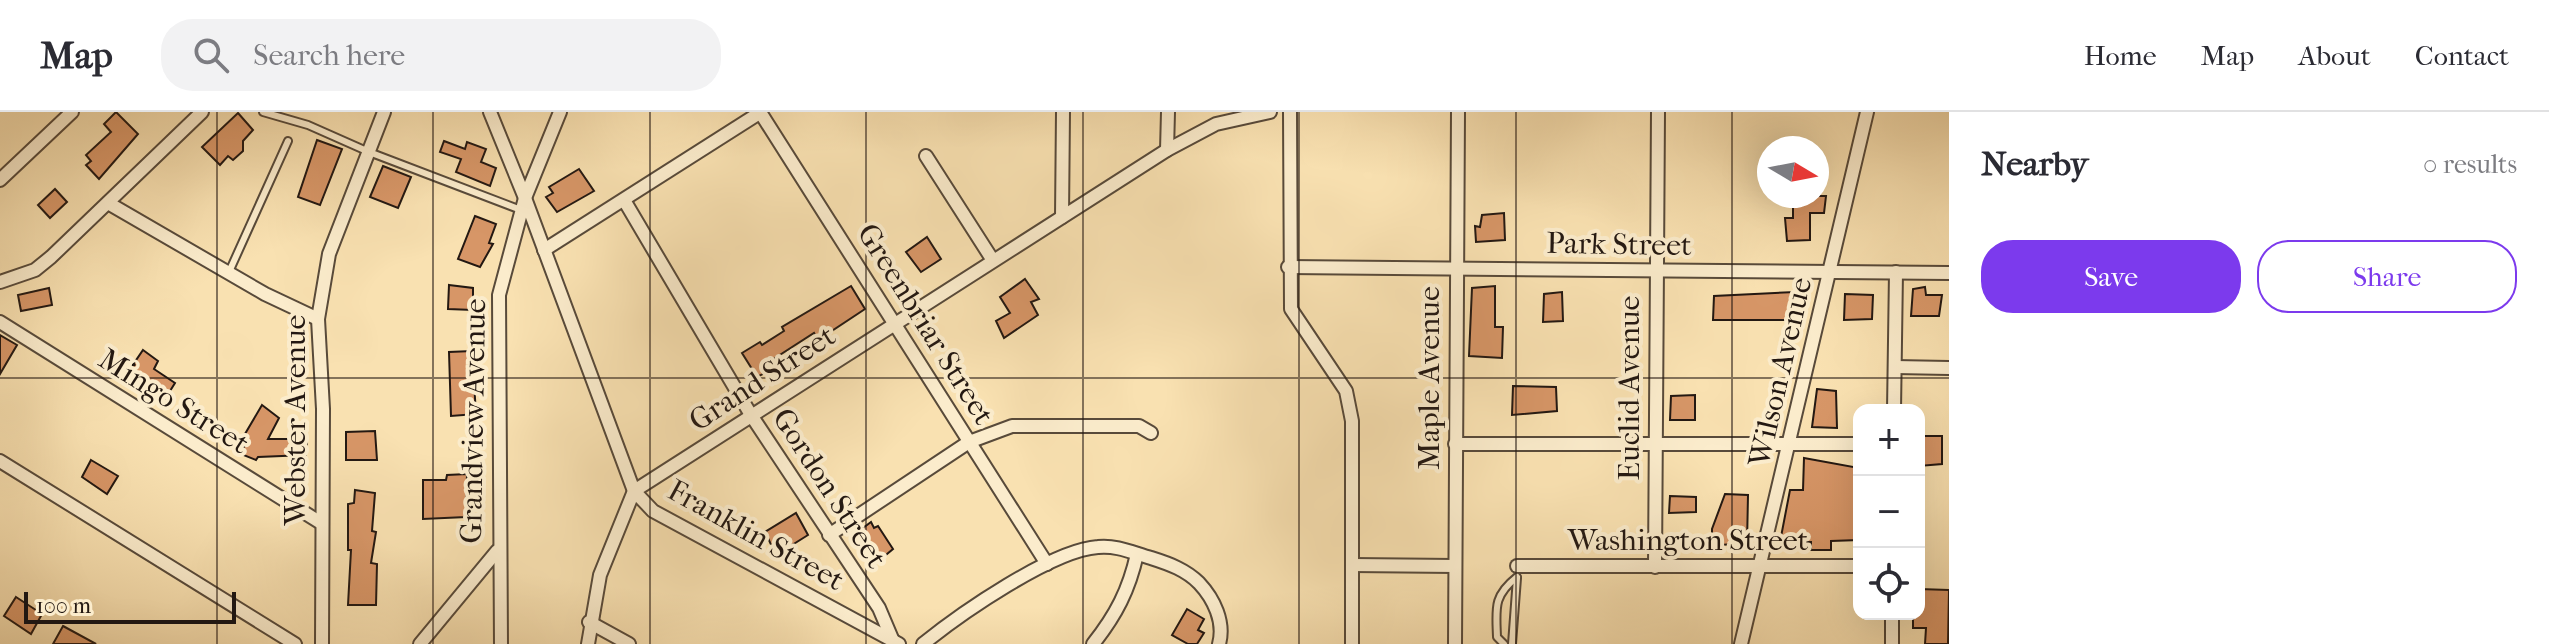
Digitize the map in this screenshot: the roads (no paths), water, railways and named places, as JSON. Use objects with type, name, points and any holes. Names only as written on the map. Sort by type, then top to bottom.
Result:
[{"type":"street","points":[[0,180],[72,112]]},
{"type":"street","points":[[0,282],[35,270],[202,112]]},
{"type":"street","name":"Webster Avenue","points":[[322,644],[323,409],[318,319],[329,254],[384,112]]},
{"type":"street","points":[[490,112],[634,491],[600,575],[589,622],[588,644]]},
{"type":"street","name":"Grandview Avenue","points":[[501,644],[497,551],[499,295],[524,204],[560,112]]},
{"type":"street","points":[[544,250],[761,112]]},
{"type":"street","name":"Greenbriar Street","points":[[761,112],[1047,564]]},
{"type":"street","points":[[1062,217],[1063,112]]},
{"type":"street","points":[[1167,150],[1168,112]]},
{"type":"street","name":"Grand Street","points":[[634,491],[992,259],[1167,150],[1216,124],[1270,112]]},
{"type":"street","points":[[1290,112],[1288,267],[1291,309],[1346,391],[1352,421],[1352,644]]},
{"type":"street","name":"Maple Avenue","points":[[1455,644],[1458,112]]},
{"type":"street","name":"Euclid Avenue","points":[[1655,567],[1658,112]]},
{"type":"street","name":"Wilson Avenue","points":[[1741,644],[1867,112]]},
{"type":"street","points":[[926,156],[992,259]]},
{"type":"street","name":"Gordon Street","points":[[624,200],[751,415],[879,608],[896,642]]},
{"type":"street","points":[[108,203],[229,273],[318,319]]},
{"type":"street","name":"Park Street","points":[[1288,267],[1949,273]]},
{"type":"street","points":[[1894,404],[1896,272]]},
{"type":"street","name":"Mingo Street","points":[[0,322],[321,523]]},
{"type":"street","points":[[1895,367],[1949,368]]},
{"type":"street","points":[[829,535],[969,442],[1012,426],[1139,426],[1151,433]]},
{"type":"street","points":[[1455,444],[1853,444]]},
{"type":"street","points":[[0,461],[295,644]]},
{"type":"street","name":"Franklin Street","points":[[634,491],[653,511],[896,642]]},
{"type":"street","points":[[923,644],[947,625],[1047,564],[1070,552],[1097,547],[1118,547],[1189,573],[1219,613],[1220,642]]},
{"type":"street","points":[[420,644],[497,551]]},
{"type":"street","points":[[1093,644],[1130,586],[1137,554]]},
{"type":"street","points":[[1352,565],[1455,566]]},
{"type":"street","name":"Washington Street","points":[[1517,572],[1655,567],[1853,566]]},
{"type":"street","points":[[1892,620],[1892,644]]},
{"type":"street","points":[[589,622],[629,644]]},
{"type":"lane","points":[[263,112],[308,125],[369,152],[524,204]]},
{"type":"lane","points":[[229,273],[288,141]]},
{"type":"lane","points":[[1504,644],[1497,637],[1496,605],[1502,589],[1517,572]]},
{"type":"lane","points":[[1512,644],[1517,572]]}]
